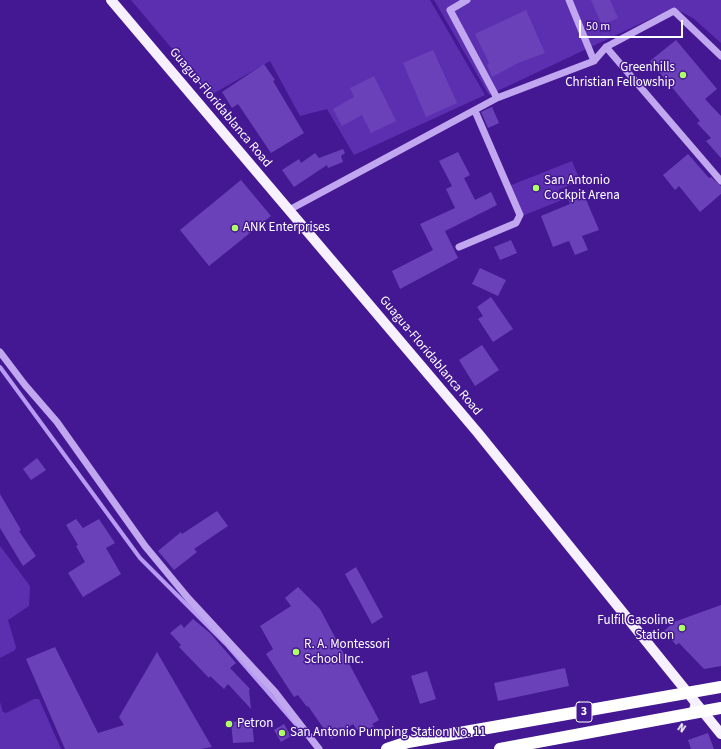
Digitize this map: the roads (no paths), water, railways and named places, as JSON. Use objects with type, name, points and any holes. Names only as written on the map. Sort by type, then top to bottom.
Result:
[{"type":"highway","name":"3","points":[[387,749],[408,742],[721,687]]},
{"type":"highway","name":"3","points":[[500,749],[721,708]]},
{"type":"main road","name":"Guagua-Floridablanca Road","points":[[111,0],[478,433],[687,694],[721,734]]},
{"type":"street","points":[[467,0],[450,10],[497,98]]},
{"type":"street","points":[[569,0],[594,61]]},
{"type":"street","points":[[289,210],[497,98],[594,61],[606,47],[674,11],[721,56]]},
{"type":"street","points":[[606,47],[721,181]]},
{"type":"street","points":[[458,247],[516,223],[520,215],[475,111]]},
{"type":"street","points":[[0,352],[25,385],[57,422],[145,546],[188,598],[275,692],[318,749]]},
{"type":"waterway","points":[[0,367],[140,558],[226,644],[300,729]]},
{"type":"place","name":"Greenhills Christian Fellowship","points":[[683,75]]},
{"type":"place","name":"San Antonio Cockpit Arena","points":[[536,188]]},
{"type":"place","name":"ANK Enterprises","points":[[235,228]]},
{"type":"place","name":"Fulfil Gasoline Station","points":[[682,628]]},
{"type":"place","name":"R. A. Montessori School Inc.","points":[[296,652]]},
{"type":"place","name":"Petron","points":[[229,724]]},
{"type":"place","name":"San Antonio Pumping Station No. 11","points":[[282,733]]}]
